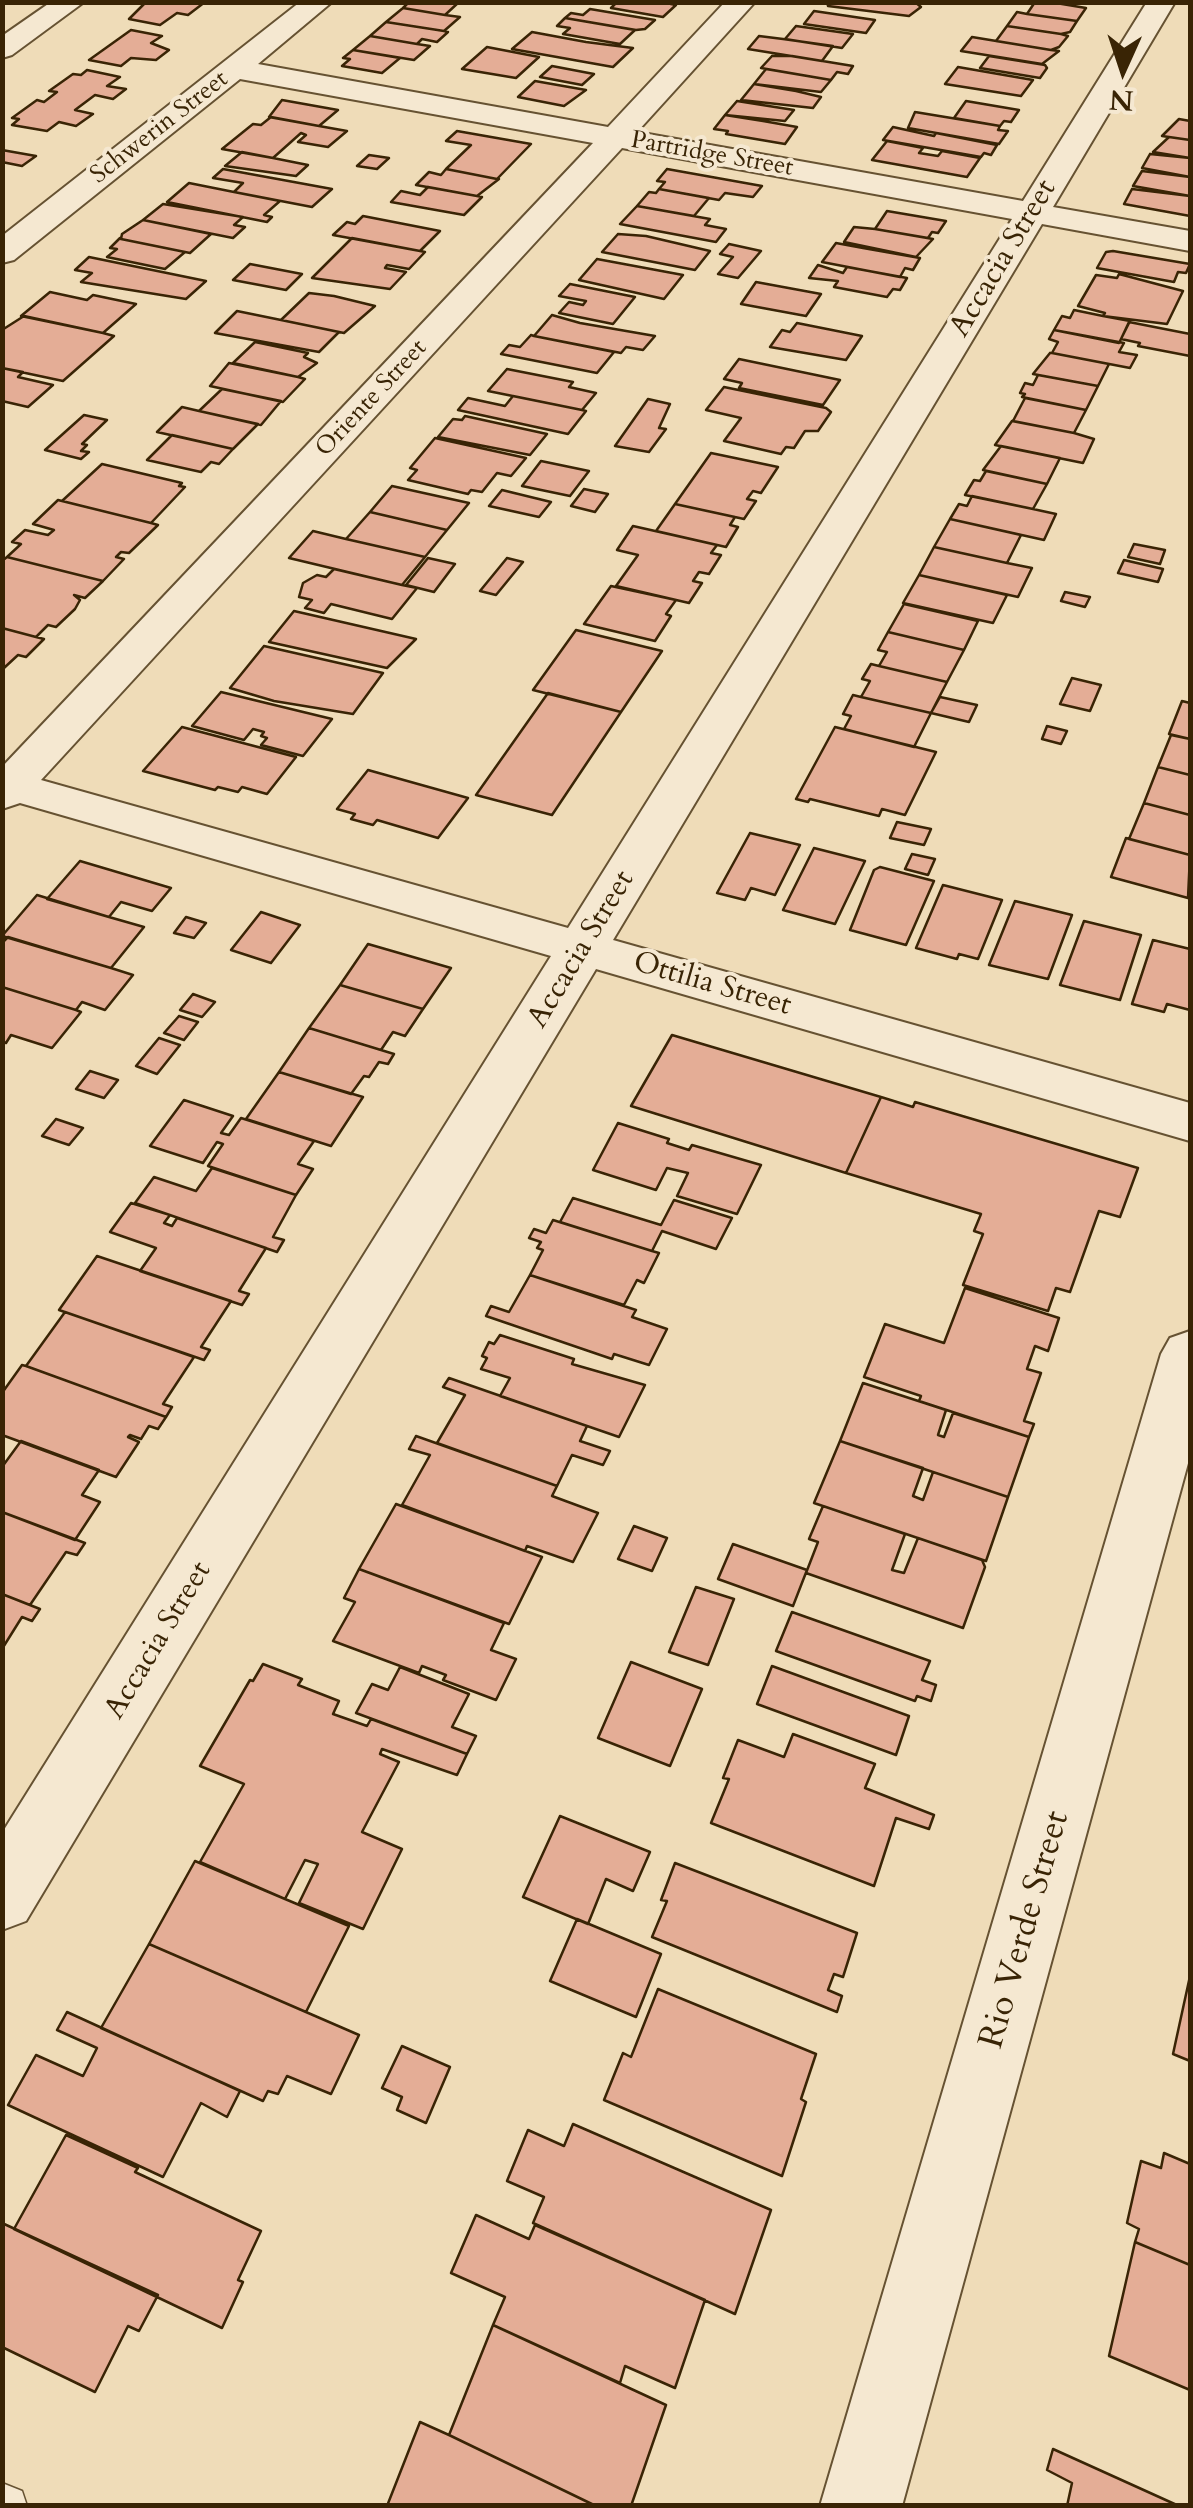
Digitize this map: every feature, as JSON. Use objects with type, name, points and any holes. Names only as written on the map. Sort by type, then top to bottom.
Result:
[{"type":"street","points":[[2,48],[70,2]]},
{"type":"street","name":"Schwerin Street","points":[[2,253],[318,2]]},
{"type":"street","name":"Oriente Street","points":[[5,788],[741,2]]},
{"type":"street","name":"Accacia Street","points":[[2,1897],[1161,2]]},
{"type":"street","name":"Partridge Street","points":[[234,69],[1190,242]]},
{"type":"street","name":"Ottilia Street","points":[[5,788],[1190,1122]]},
{"type":"street","name":"Rio Verde Street","points":[[861,2506],[1190,1354]]},
{"type":"building","points":[[146,2],[205,2],[188,15],[177,13],[160,25],[129,19]]},
{"type":"building","points":[[409,2],[459,2],[445,15],[403,8]]},
{"type":"building","points":[[617,2],[676,5],[663,17],[611,8]]},
{"type":"building","points":[[827,2],[915,2],[921,7],[909,16],[828,6]]},
{"type":"building","points":[[1035,2],[1086,8],[1077,21],[1027,14]]},
{"type":"building","points":[[403,8],[460,17],[444,31],[386,22]]},
{"type":"building","points":[[590,9],[655,20],[645,29],[636,30],[565,18],[571,13],[583,15]]},
{"type":"building","points":[[814,11],[875,20],[866,33],[804,24]]},
{"type":"building","points":[[1017,12],[1077,21],[1070,32],[1061,34],[1007,26]]},
{"type":"building","points":[[565,18],[635,30],[620,44],[563,34],[570,28],[557,26]]},
{"type":"building","points":[[386,22],[448,32],[437,42],[422,39],[417,44],[370,36]]},
{"type":"building","points":[[796,26],[853,34],[842,48],[785,39]]},
{"type":"building","points":[[1007,26],[1068,36],[1051,50],[996,41]]},
{"type":"building","points":[[131,30],[162,36],[151,43],[169,50],[156,60],[131,58],[121,66],[89,60]]},
{"type":"building","points":[[532,32],[633,48],[613,67],[512,49]]},
{"type":"building","points":[[370,36],[430,46],[414,60],[353,50]]},
{"type":"building","points":[[759,36],[833,46],[822,61],[748,49]]},
{"type":"building","points":[[972,37],[1059,51],[1042,64],[961,51]]},
{"type":"building","points":[[487,47],[539,57],[516,78],[462,69]]},
{"type":"building","points":[[353,50],[400,58],[382,73],[342,66],[350,59],[343,58]]},
{"type":"building","points":[[772,56],[853,66],[848,74],[837,72],[831,80],[761,68]]},
{"type":"building","points":[[989,56],[1047,68],[1040,78],[980,68]]},
{"type":"building","points":[[552,66],[594,74],[582,85],[540,77]]},
{"type":"building","points":[[958,67],[1033,80],[1021,96],[945,84]]},
{"type":"building","points":[[766,69],[831,80],[821,92],[754,84]]},
{"type":"building","points":[[87,70],[120,77],[107,86],[126,89],[113,99],[95,95],[75,110],[93,114],[76,126],[59,122],[47,131],[12,125],[19,119],[12,118],[37,100],[44,102],[57,92],[49,91],[73,74],[81,75]]},
{"type":"building","points":[[535,81],[586,90],[564,106],[518,97]]},
{"type":"building","points":[[754,84],[821,97],[813,108],[741,100]]},
{"type":"building","points":[[282,100],[338,110],[319,126],[269,117]]},
{"type":"building","points":[[737,101],[794,110],[785,121],[725,115]]},
{"type":"building","points":[[966,101],[1019,110],[1011,122],[1004,121],[1000,126],[954,118]]},
{"type":"building","points":[[915,112],[1000,126],[998,130],[1008,131],[999,144],[908,128]]},
{"type":"building","points":[[725,115],[797,127],[785,144],[714,129]]},
{"type":"building","points":[[271,117],[347,131],[328,147],[298,142],[306,135],[301,133],[273,158],[222,149],[253,124],[261,125]]},
{"type":"building","points":[[1179,119],[1190,121],[1190,140],[1162,136]]},
{"type":"building","points":[[893,127],[997,145],[991,155],[984,153],[981,157],[883,140]]},
{"type":"building","points":[[457,131],[531,144],[497,179],[446,169],[471,145],[446,141]]},
{"type":"building","points":[[1169,137],[1190,140],[1190,158],[1153,152]]},
{"type":"building","points":[[887,141],[923,148],[919,153],[938,156],[942,151],[980,158],[967,177],[872,160]]},
{"type":"building","points":[[2,150],[36,156],[22,166],[2,162]]},
{"type":"building","points":[[242,152],[308,165],[296,176],[225,166]]},
{"type":"building","points":[[1150,154],[1190,158],[1190,177],[1142,168]]},
{"type":"building","points":[[369,155],[389,158],[377,169],[357,166]]},
{"type":"building","points":[[223,169],[332,189],[312,207],[234,192],[243,183],[213,178]]},
{"type":"building","points":[[446,169],[499,179],[477,196],[416,185],[429,172],[441,175]]},
{"type":"building","points":[[667,169],[762,186],[753,197],[725,193],[719,200],[659,189],[665,182],[657,181]]},
{"type":"building","points":[[1142,171],[1190,177],[1190,196],[1133,186]]},
{"type":"building","points":[[189,183],[280,201],[264,215],[272,217],[267,222],[167,202]]},
{"type":"building","points":[[428,187],[482,197],[464,215],[391,202],[401,191],[420,195]]},
{"type":"building","points":[[659,189],[709,198],[694,216],[637,206],[649,192]]},
{"type":"building","points":[[1132,189],[1190,196],[1190,216],[1124,204]]},
{"type":"building","points":[[163,204],[243,217],[234,225],[245,227],[233,238],[143,220]]},
{"type":"building","points":[[637,206],[710,219],[705,225],[726,229],[716,242],[620,224]]},
{"type":"building","points":[[887,211],[946,221],[938,233],[932,232],[928,238],[875,229]]},
{"type":"building","points":[[363,216],[440,231],[420,251],[333,235],[347,222],[355,224]]},
{"type":"building","points":[[143,220],[211,234],[190,253],[121,239],[122,234]]},
{"type":"building","points":[[854,227],[933,239],[916,257],[844,242]]},
{"type":"building","points":[[618,234],[646,236],[710,251],[695,270],[602,252]]},
{"type":"building","points":[[120,238],[185,252],[165,269],[107,257],[117,249],[110,248]]},
{"type":"building","points":[[352,238],[425,252],[409,269],[387,265],[385,268],[406,272],[390,289],[312,278]]},
{"type":"building","points":[[836,243],[920,258],[913,270],[905,268],[900,277],[822,262]]},
{"type":"building","points":[[729,244],[761,251],[738,278],[718,274],[733,257],[720,254]]},
{"type":"building","points":[[1106,252],[1190,264],[1186,273],[1178,272],[1174,282],[1097,268]]},
{"type":"building","points":[[89,257],[206,281],[186,299],[81,282],[92,273],[75,270]]},
{"type":"building","points":[[597,259],[683,275],[664,299],[579,280]]},
{"type":"building","points":[[250,264],[302,274],[286,290],[233,280]]},
{"type":"building","points":[[818,265],[843,273],[847,267],[907,278],[900,290],[893,289],[887,297],[834,287],[838,281],[809,278]]},
{"type":"building","points":[[1119,274],[1183,291],[1167,324],[1103,316],[1105,313],[1078,306],[1096,275],[1117,278]]},
{"type":"building","points":[[756,282],[821,294],[806,316],[741,304]]},
{"type":"building","points":[[570,284],[635,297],[613,324],[559,313],[569,302],[583,305],[586,301],[559,296]]},
{"type":"building","points":[[50,292],[136,304],[103,333],[21,316]]},
{"type":"building","points":[[309,293],[375,306],[344,333],[281,320]]},
{"type":"building","points":[[1074,310],[1130,321],[1119,343],[1054,330],[1062,316],[1070,318]]},
{"type":"building","points":[[237,311],[339,332],[319,352],[215,333]]},
{"type":"building","points":[[552,315],[655,336],[643,350],[626,347],[621,353],[534,336]]},
{"type":"building","points":[[24,316],[114,336],[63,381],[2,368],[2,330]]},
{"type":"building","points":[[1129,322],[1190,334],[1190,356],[1121,339]]},
{"type":"building","points":[[797,323],[862,336],[846,360],[770,347],[782,330],[790,332]]},
{"type":"building","points":[[1054,330],[1124,343],[1119,352],[1137,355],[1130,368],[1052,353],[1058,342],[1049,339]]},
{"type":"building","points":[[531,335],[614,352],[597,373],[501,354],[509,345],[520,347]]},
{"type":"building","points":[[255,342],[308,353],[304,357],[317,363],[298,377],[233,363]]},
{"type":"building","points":[[1050,353],[1109,364],[1098,386],[1033,374]]},
{"type":"building","points":[[739,359],[840,380],[823,405],[739,388],[742,383],[724,379]]},
{"type":"building","points":[[229,363],[305,379],[283,402],[210,386]]},
{"type":"building","points":[[2,368],[23,372],[18,377],[53,385],[28,407],[2,401]]},
{"type":"building","points":[[507,369],[573,382],[569,387],[596,393],[582,410],[488,391]]},
{"type":"building","points":[[1038,375],[1098,386],[1086,410],[1022,397],[1025,383],[1033,385]]},
{"type":"building","points":[[724,387],[831,412],[818,431],[805,431],[794,448],[786,447],[781,454],[724,441],[741,418],[706,410]]},
{"type":"building","points":[[222,389],[281,401],[261,425],[199,411]]},
{"type":"building","points":[[513,396],[586,411],[568,434],[458,410],[468,398],[505,406]]},
{"type":"building","points":[[1025,398],[1086,410],[1074,433],[1013,421]]},
{"type":"building","points":[[648,399],[670,404],[659,428],[666,429],[649,452],[615,446]]},
{"type":"building","points":[[182,407],[258,424],[233,449],[157,432]]},
{"type":"building","points":[[84,415],[107,420],[82,444],[87,445],[81,451],[89,452],[81,459],[45,450]]},
{"type":"building","points":[[465,416],[547,434],[530,455],[438,437],[453,419],[462,420]]},
{"type":"building","points":[[1012,421],[1094,439],[1083,463],[995,445]]},
{"type":"building","points":[[172,435],[233,449],[219,464],[211,462],[201,472],[147,460]]},
{"type":"building","points":[[435,438],[526,458],[511,476],[497,473],[482,492],[471,490],[468,494],[408,480],[417,470],[410,468]]},
{"type":"building","points":[[1001,446],[1060,458],[1047,484],[983,470]]},
{"type":"building","points":[[711,453],[778,467],[761,493],[753,491],[747,499],[756,501],[744,519],[675,504]]},
{"type":"building","points":[[541,461],[589,471],[570,496],[522,486]]},
{"type":"building","points":[[102,464],[182,483],[179,486],[185,487],[151,523],[62,501]]},
{"type":"building","points":[[986,471],[1047,484],[1033,509],[965,495],[974,480],[980,481]]},
{"type":"building","points":[[392,486],[469,503],[447,530],[370,512]]},
{"type":"building","points":[[584,489],[608,494],[595,512],[571,506]]},
{"type":"building","points":[[502,490],[551,502],[539,517],[489,506]]},
{"type":"building","points":[[972,496],[1056,514],[1044,540],[950,519],[959,504],[967,506]]},
{"type":"building","points":[[58,500],[158,525],[129,553],[121,552],[116,557],[124,559],[103,581],[7,557],[21,544],[12,542],[25,530],[48,535],[54,530],[33,524]]},
{"type":"building","points":[[675,504],[735,517],[730,525],[738,527],[726,547],[656,531]]},
{"type":"building","points":[[370,512],[447,530],[425,557],[346,539]]},
{"type":"building","points":[[950,519],[1021,535],[1007,563],[934,547]]},
{"type":"building","points":[[633,526],[717,545],[711,553],[721,555],[709,574],[699,572],[693,581],[702,583],[689,603],[616,586],[638,555],[617,550]]},
{"type":"building","points":[[313,531],[425,557],[402,585],[289,558]]},
{"type":"building","points":[[1134,544],[1165,550],[1160,564],[1128,557]]},
{"type":"building","points":[[934,547],[1032,568],[1018,597],[919,575]]},
{"type":"building","points":[[7,557],[103,581],[85,598],[74,595],[80,600],[75,609],[56,627],[48,625],[36,637],[2,628],[2,561]]},
{"type":"building","points":[[428,558],[455,564],[434,592],[406,585]]},
{"type":"building","points":[[507,558],[523,562],[496,595],[480,591]]},
{"type":"building","points":[[1124,560],[1163,569],[1158,582],[1118,573]]},
{"type":"building","points":[[334,569],[417,588],[392,619],[331,604],[324,613],[305,608],[312,600],[299,597],[303,583],[317,575],[326,577]]},
{"type":"building","points":[[919,575],[1007,595],[993,623],[903,603]]},
{"type":"building","points":[[611,586],[676,600],[655,641],[584,624]]},
{"type":"building","points":[[1065,592],[1090,597],[1085,607],[1061,601]]},
{"type":"building","points":[[904,604],[978,621],[964,650],[888,632]]},
{"type":"building","points":[[294,611],[416,639],[387,668],[269,642]]},
{"type":"building","points":[[2,628],[44,639],[26,657],[18,655],[4,668]]},
{"type":"building","points":[[576,630],[662,651],[621,712],[533,690]]},
{"type":"building","points":[[888,632],[964,650],[947,682],[879,666],[887,652],[878,650]]},
{"type":"building","points":[[264,646],[383,673],[353,714],[274,701],[230,688]]},
{"type":"building","points":[[871,664],[947,682],[931,713],[861,697],[870,681],[862,679]]},
{"type":"building","points":[[1072,678],[1101,685],[1090,711],[1060,704]]},
{"type":"building","points":[[221,692],[332,719],[303,756],[261,745],[267,738],[261,736],[264,732],[253,729],[244,740],[192,726]]},
{"type":"building","points":[[548,693],[621,712],[552,815],[476,795]]},
{"type":"building","points":[[853,695],[931,713],[914,747],[844,729],[851,716],[843,714]]},
{"type":"building","points":[[940,697],[977,705],[969,722],[931,713]]},
{"type":"building","points":[[1182,701],[1190,703],[1190,739],[1169,734]]},
{"type":"building","points":[[1047,726],[1067,731],[1061,744],[1042,739]]},
{"type":"building","points":[[182,727],[296,757],[267,794],[242,787],[238,792],[218,787],[215,790],[143,771]]},
{"type":"building","points":[[835,727],[936,752],[905,815],[882,809],[879,816],[796,799]]},
{"type":"building","points":[[1171,735],[1190,739],[1190,775],[1158,767]]},
{"type":"building","points":[[1158,767],[1190,775],[1190,815],[1144,803]]},
{"type":"building","points":[[368,770],[468,798],[438,838],[377,820],[373,825],[351,819],[355,814],[337,809]]},
{"type":"building","points":[[1144,803],[1190,815],[1190,855],[1129,839]]},
{"type":"building","points":[[897,822],[931,829],[924,845],[890,838]]},
{"type":"building","points":[[750,833],[800,845],[775,895],[751,888],[745,900],[717,893]]},
{"type":"building","points":[[1126,838],[1190,855],[1188,898],[1111,877]]},
{"type":"building","points":[[814,848],[865,861],[835,924],[783,910]]},
{"type":"building","points":[[912,854],[935,859],[928,875],[905,869]]},
{"type":"building","points":[[80,861],[171,888],[152,911],[121,902],[109,917],[47,899]]},
{"type":"building","points":[[880,867],[934,881],[906,945],[850,930],[874,870]]},
{"type":"building","points":[[943,885],[1002,900],[978,959],[959,954],[957,959],[916,948]]},
{"type":"building","points":[[37,895],[144,927],[111,968],[2,936]]},
{"type":"building","points":[[1015,901],[1072,915],[1048,979],[989,965]]},
{"type":"building","points":[[261,912],[300,925],[271,963],[231,950]]},
{"type":"building","points":[[186,917],[206,923],[194,938],[174,933]]},
{"type":"building","points":[[1084,921],[1141,935],[1120,1000],[1060,985]]},
{"type":"building","points":[[8,937],[133,975],[105,1010],[82,1002],[76,1010],[2,987],[2,943]]},
{"type":"building","points":[[1153,940],[1190,949],[1190,1010],[1167,1004],[1164,1012],[1132,1004]]},
{"type":"building","points":[[368,944],[451,968],[423,1009],[340,985]]},
{"type":"building","points":[[340,985],[423,1009],[405,1036],[393,1032],[381,1050],[309,1028]]},
{"type":"building","points":[[2,987],[81,1012],[52,1048],[11,1035],[6,1043],[2,1042]]},
{"type":"building","points":[[193,994],[215,1002],[202,1017],[180,1010]]},
{"type":"building","points":[[179,1016],[198,1022],[184,1040],[164,1033]]},
{"type":"building","points":[[309,1028],[394,1054],[388,1064],[379,1062],[351,1094],[279,1072]]},
{"type":"building","points":[[672,1035],[881,1097],[846,1173],[631,1106]]},
{"type":"building","points":[[159,1038],[180,1045],[157,1074],[136,1066]]},
{"type":"building","points":[[90,1071],[118,1080],[104,1098],[76,1089]]},
{"type":"building","points":[[279,1072],[363,1097],[331,1146],[246,1119]]},
{"type":"building","points":[[881,1097],[913,1107],[915,1102],[1138,1168],[1120,1217],[1099,1211],[1070,1292],[1056,1288],[1048,1311],[963,1285],[983,1234],[974,1231],[981,1214],[846,1173]]},
{"type":"building","points":[[184,1100],[233,1116],[221,1133],[229,1135],[241,1118],[314,1141],[298,1164],[313,1169],[296,1195],[208,1166],[223,1144],[217,1142],[203,1163],[150,1146]]},
{"type":"building","points":[[56,1119],[83,1128],[69,1145],[42,1136]]},
{"type":"building","points":[[618,1123],[669,1139],[667,1143],[689,1150],[692,1145],[761,1165],[737,1214],[677,1196],[688,1173],[667,1168],[656,1190],[593,1170]]},
{"type":"building","points":[[212,1168],[296,1195],[273,1237],[284,1240],[277,1252],[135,1203],[154,1177],[196,1191]]},
{"type":"building","points":[[573,1198],[661,1225],[674,1200],[732,1218],[716,1249],[662,1231],[652,1251],[560,1222]]},
{"type":"building","points":[[131,1203],[170,1215],[164,1223],[172,1226],[177,1218],[266,1248],[239,1291],[249,1294],[242,1305],[140,1271],[156,1248],[110,1232]]},
{"type":"building","points":[[553,1220],[659,1253],[644,1283],[637,1280],[624,1305],[530,1275],[543,1250],[537,1248],[541,1242],[529,1238],[534,1229],[546,1233]]},
{"type":"building","points":[[97,1256],[231,1301],[201,1347],[210,1350],[204,1360],[59,1310]]},
{"type":"building","points":[[530,1275],[636,1310],[632,1317],[667,1329],[649,1365],[614,1354],[612,1359],[486,1316],[491,1306],[509,1312]]},
{"type":"building","points":[[965,1288],[1059,1318],[1048,1351],[1035,1346],[1027,1369],[1041,1373],[1024,1421],[1034,1424],[1029,1437],[919,1401],[921,1396],[864,1377],[885,1324],[944,1343]]},
{"type":"building","points":[[65,1312],[194,1357],[163,1404],[172,1407],[166,1417],[26,1366]]},
{"type":"building","points":[[500,1335],[574,1359],[572,1364],[645,1385],[619,1437],[500,1396],[510,1378],[481,1369],[489,1342],[494,1344]]},
{"type":"building","points":[[22,1365],[166,1417],[158,1429],[149,1426],[141,1439],[128,1437],[139,1442],[116,1477],[2,1435],[2,1393]]},
{"type":"building","points":[[449,1378],[587,1426],[580,1441],[610,1451],[603,1465],[572,1455],[557,1486],[437,1443],[465,1395],[443,1387]]},
{"type":"building","points":[[863,1383],[946,1410],[938,1435],[944,1437],[953,1413],[1029,1437],[1008,1497],[840,1441]]},
{"type":"building","points":[[416,1436],[557,1486],[552,1496],[598,1513],[573,1562],[527,1546],[525,1551],[402,1505],[430,1455],[409,1449]]},
{"type":"building","points":[[21,1441],[99,1470],[82,1495],[100,1502],[75,1540],[2,1512],[2,1467]]},
{"type":"building","points":[[840,1441],[923,1468],[913,1496],[923,1500],[933,1472],[1008,1497],[986,1561],[814,1503]]},
{"type":"building","points":[[396,1504],[542,1557],[509,1624],[359,1569]]},
{"type":"building","points":[[823,1506],[905,1534],[892,1570],[904,1573],[918,1538],[982,1560],[985,1567],[963,1628],[806,1573],[818,1542],[809,1539]]},
{"type":"building","points":[[2,1512],[85,1543],[77,1555],[66,1552],[30,1605],[2,1594]]},
{"type":"building","points":[[634,1526],[667,1538],[652,1571],[618,1559]]},
{"type":"building","points":[[733,1544],[807,1570],[793,1606],[718,1579]]},
{"type":"building","points":[[359,1569],[504,1623],[491,1650],[516,1659],[496,1700],[443,1680],[446,1675],[422,1666],[419,1673],[333,1641],[355,1602],[344,1598]]},
{"type":"building","points":[[696,1587],[734,1599],[708,1665],[669,1652]]},
{"type":"building","points":[[2,1594],[40,1609],[32,1621],[22,1617],[2,1649]]},
{"type":"building","points":[[792,1612],[930,1661],[922,1680],[936,1685],[931,1701],[917,1696],[915,1701],[776,1651]]},
{"type":"building","points":[[631,1662],[702,1689],[670,1766],[598,1738]]},
{"type":"building","points":[[263,1664],[302,1679],[298,1685],[339,1701],[333,1714],[367,1726],[371,1719],[467,1754],[457,1775],[382,1749],[380,1754],[399,1762],[362,1832],[402,1849],[363,1929],[299,1903],[318,1864],[305,1860],[285,1899],[200,1862],[244,1784],[200,1766]]},
{"type":"building","points":[[772,1666],[909,1716],[896,1755],[757,1704]]},
{"type":"building","points":[[400,1667],[469,1694],[452,1727],[476,1736],[467,1754],[356,1713],[372,1684],[388,1690]]},
{"type":"building","points":[[793,1734],[875,1764],[865,1788],[934,1815],[929,1829],[896,1818],[874,1886],[711,1823],[729,1779],[723,1778],[738,1740],[784,1757]]},
{"type":"building","points":[[560,1816],[650,1852],[633,1891],[606,1879],[588,1924],[523,1897]]},
{"type":"building","points":[[195,1861],[349,1926],[306,2012],[149,1944]]},
{"type":"building","points":[[675,1863],[857,1933],[843,1977],[834,1974],[828,1990],[842,1996],[837,2012],[652,1937],[667,1901],[661,1900]]},
{"type":"building","points":[[577,1919],[661,1954],[636,2017],[550,1981]]},
{"type":"building","points":[[149,1944],[359,2035],[331,2094],[287,2076],[278,2094],[268,2091],[263,2101],[101,2028]]},
{"type":"building","points":[[1190,1976],[1190,2061],[1173,2054]]},
{"type":"building","points":[[658,1989],[816,2054],[801,2099],[806,2102],[782,2176],[604,2100],[623,2053],[631,2057]]},
{"type":"building","points":[[67,2012],[240,2091],[227,2117],[201,2103],[163,2177],[8,2105],[36,2055],[83,2076],[97,2048],[57,2030]]},
{"type":"building","points":[[402,2046],[450,2067],[426,2123],[397,2110],[402,2097],[382,2088]]},
{"type":"building","points":[[573,2124],[771,2210],[735,2314],[533,2223],[544,2197],[507,2181],[528,2130],[564,2146]]},
{"type":"building","points":[[66,2135],[261,2231],[238,2280],[243,2282],[222,2328],[14,2229]]},
{"type":"building","points":[[1164,2153],[1190,2164],[1190,2265],[1135,2242],[1139,2229],[1127,2223],[1141,2161],[1161,2168]]},
{"type":"building","points":[[476,2215],[529,2239],[535,2225],[705,2300],[675,2388],[625,2366],[620,2383],[493,2325],[505,2297],[451,2273]]},
{"type":"building","points":[[2,2223],[158,2295],[139,2331],[128,2326],[95,2392],[2,2347]]},
{"type":"building","points":[[1135,2242],[1190,2265],[1190,2390],[1109,2356]]},
{"type":"building","points":[[493,2325],[666,2405],[631,2506],[596,2506],[449,2435]]},
{"type":"building","points":[[420,2422],[449,2435],[596,2506],[387,2506]]},
{"type":"building","points":[[1053,2449],[1179,2506],[1067,2506],[1072,2483],[1047,2470]]}]
